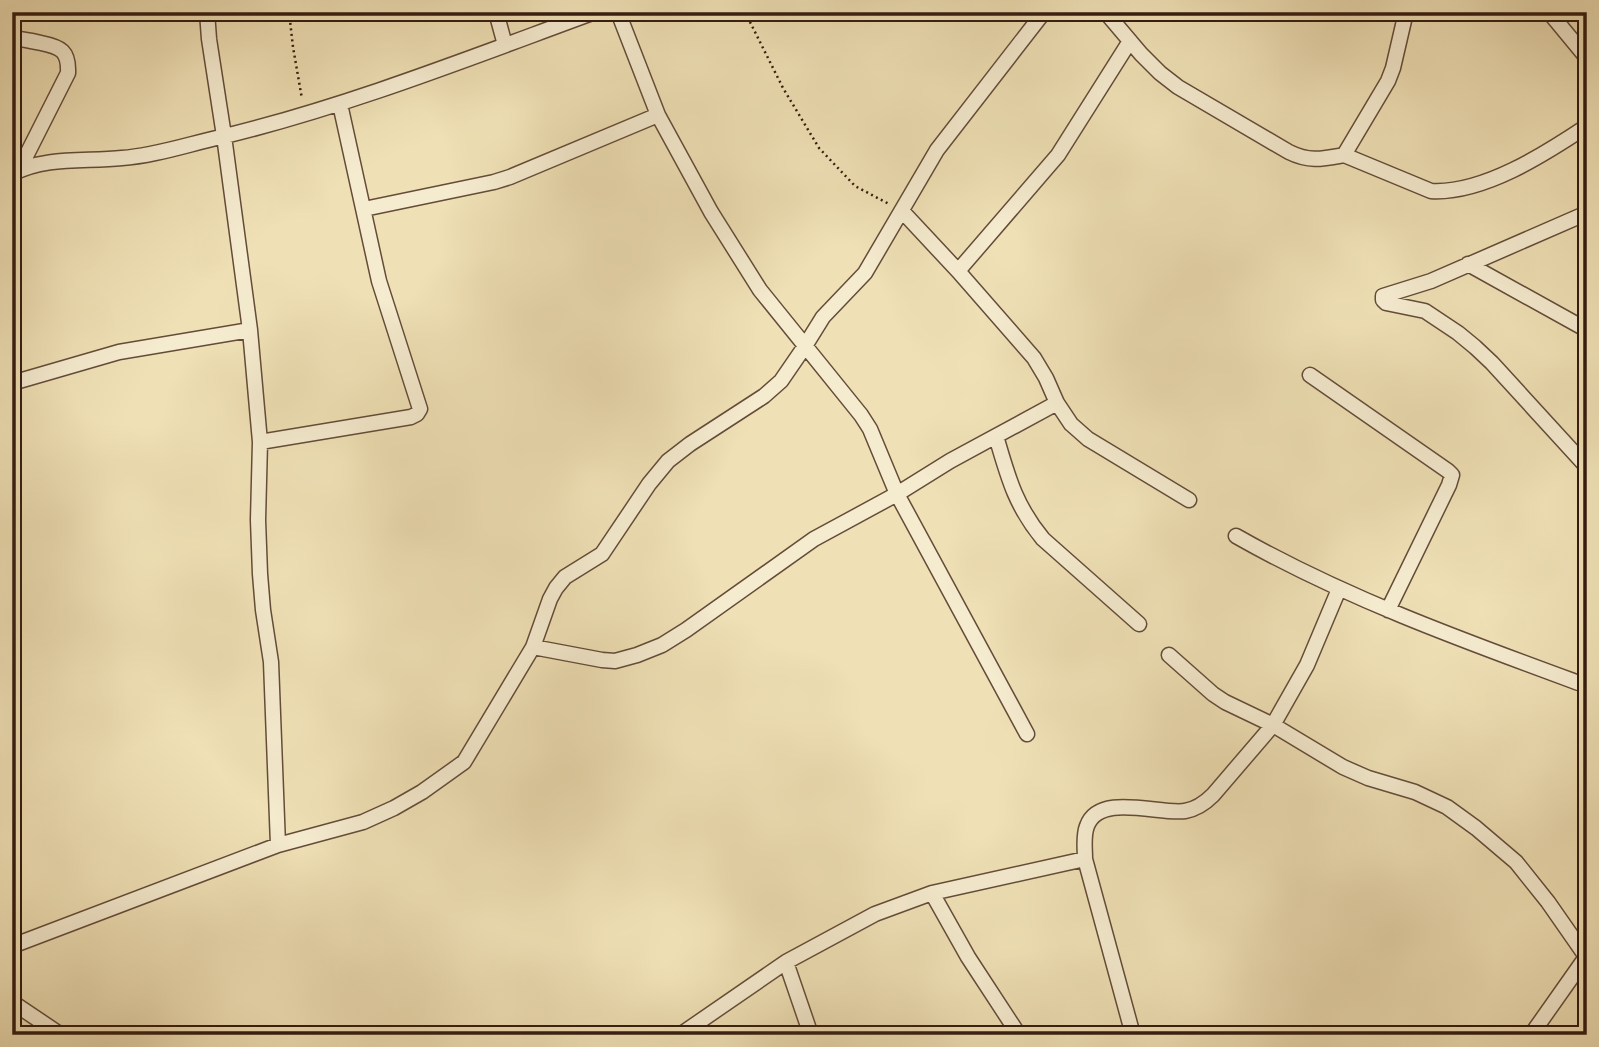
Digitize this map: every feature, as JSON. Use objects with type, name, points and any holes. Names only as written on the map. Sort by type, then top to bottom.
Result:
[{"type":"street","points":[[207,12],[250,330],[260,442],[260,574],[271,662],[278,845]]},
{"type":"street","points":[[496,12],[505,45]]},
{"type":"street","points":[[15,172],[52,162],[136,157],[305,114],[340,104],[595,12]]},
{"type":"street","points":[[618,12],[658,116],[711,212],[760,290],[865,422],[897,494],[1027,734]]},
{"type":"street","points":[[12,946],[278,845],[363,822],[422,792],[464,762],[533,647],[556,588],[565,577],[602,554],[649,484],[668,461],[764,396],[781,381],[823,317],[865,273],[937,150],[1044,12]]},
{"type":"street","points":[[1344,155],[1388,81],[1406,12]]},
{"type":"street","points":[[1549,12],[1587,58]]},
{"type":"street","points":[[1106,13],[1160,73],[1178,87],[1289,152],[1303,159],[1344,155],[1431,191],[1447,192],[1485,182],[1547,153],[1587,126]]},
{"type":"street","points":[[12,38],[55,45],[61,48],[69,65],[68,73],[15,172]]},
{"type":"street","points":[[958,271],[1058,155],[1130,41]]},
{"type":"street","points":[[260,442],[411,417],[420,409],[379,281],[340,104]]},
{"type":"street","points":[[364,209],[510,177],[658,116]]},
{"type":"street","points":[[902,211],[1034,358],[1071,424],[1088,439],[1189,500]]},
{"type":"street","points":[[1587,213],[1431,281],[1383,296],[1386,303],[1425,311],[1467,340],[1492,363],[1587,467]]},
{"type":"street","points":[[1468,264],[1587,330]]},
{"type":"street","points":[[12,383],[119,352],[250,330]]},
{"type":"street","points":[[1310,375],[1451,475],[1449,485],[1388,610]]},
{"type":"street","points":[[533,647],[615,661],[662,645],[805,545],[1057,403]]},
{"type":"street","points":[[996,436],[1010,485],[1032,526],[1042,539],[1139,624]]},
{"type":"street","points":[[1236,536],[1278,560],[1388,610],[1587,686]]},
{"type":"street","points":[[1133,1035],[1085,859],[1084,835],[1088,822],[1098,812],[1114,808],[1148,808],[1173,812],[1188,811],[1203,805],[1273,725],[1307,666],[1339,589]]},
{"type":"street","points":[[1169,655],[1225,702],[1273,725],[1343,767],[1368,778],[1415,792],[1447,807],[1516,862],[1548,902],[1586,958],[1531,1035]]},
{"type":"street","points":[[680,1035],[786,962],[875,914],[932,893],[1085,859]]},
{"type":"street","points":[[932,893],[968,957],[1020,1035]]},
{"type":"street","points":[[786,962],[811,1035]]},
{"type":"street","points":[[12,1002],[61,1035]]},
{"type":"path","points":[[289,12],[305,114]]},
{"type":"path","points":[[745,12],[783,88],[819,148],[855,186],[902,211]]}]
